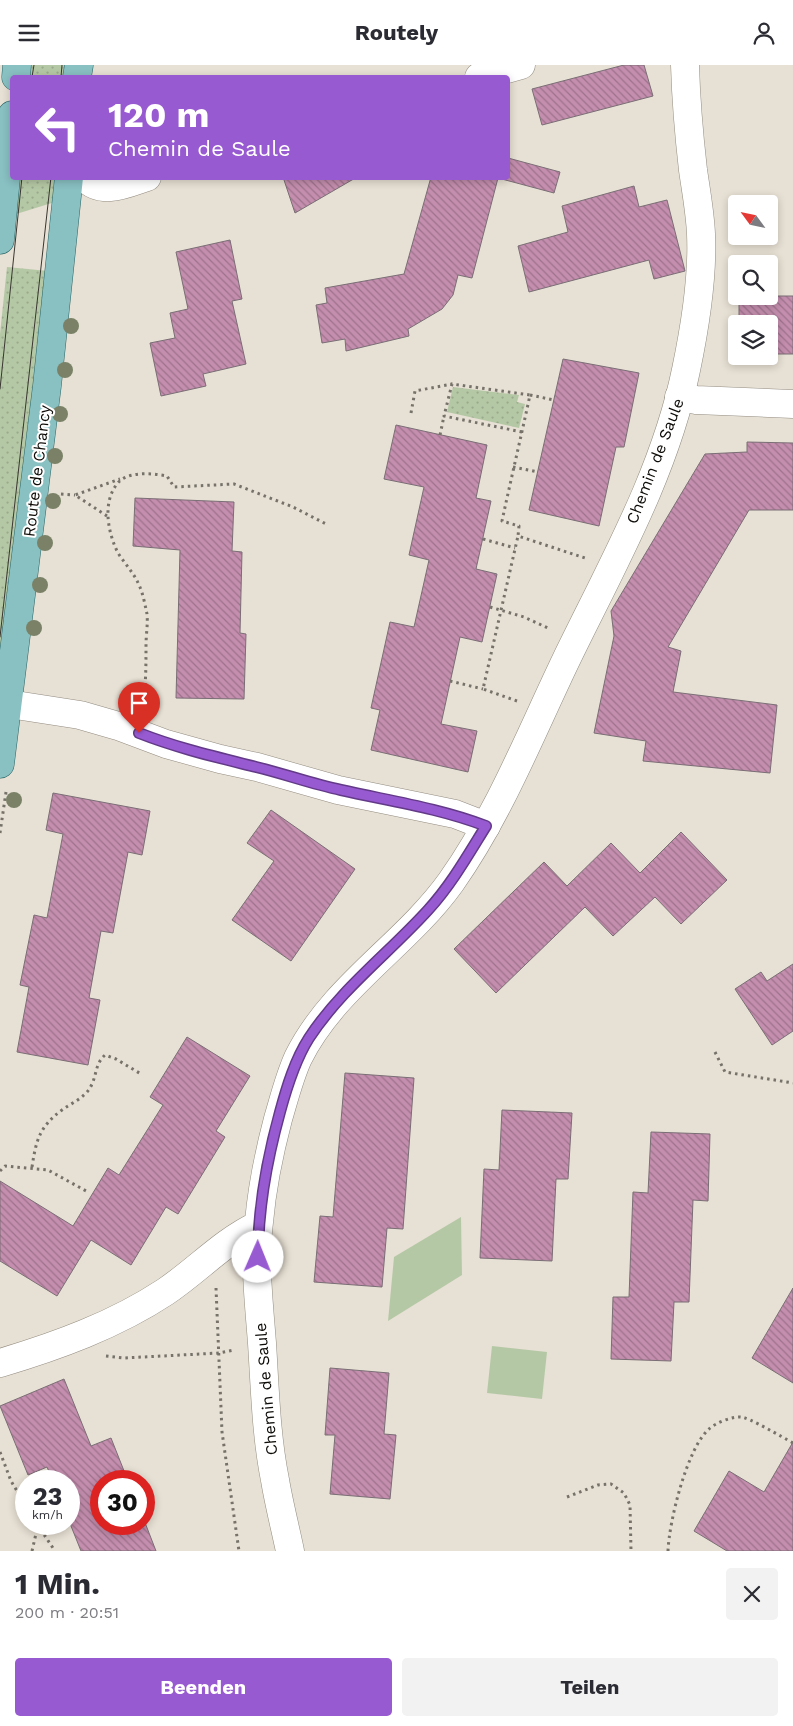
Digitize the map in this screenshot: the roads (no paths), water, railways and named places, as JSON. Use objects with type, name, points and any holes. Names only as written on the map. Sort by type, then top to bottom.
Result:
[{"type":"main road","points":[[0,239],[10,136]]},
{"type":"main road","name":"Route de Chancy","points":[[0,764],[47,386],[69,180]]},
{"type":"street","points":[[486,75],[521,65]]},
{"type":"street","name":"Chemin de Saule","points":[[290,1551],[274,1477],[266,1411],[258,1273],[258,1225],[272,1142],[287,1087],[297,1060],[309,1038],[328,1013],[359,979],[428,910],[450,882],[486,826],[612,567],[653,474],[680,397],[693,333],[700,276],[701,234],[688,129],[685,65]]},
{"type":"street","points":[[86,180],[100,187],[116,188],[139,180]]},
{"type":"street","points":[[680,397],[696,400],[793,404]]},
{"type":"street","points":[[8,704],[80,715],[139,733],[166,744],[220,759],[338,789],[455,814],[486,826]]},
{"type":"street","points":[[0,1363],[76,1337],[120,1318],[165,1292],[224,1245],[258,1225]]},
{"type":"tram line","points":[[32,75],[34,65]]},
{"type":"tram line","points":[[61,75],[62,65]]},
{"type":"tram line","points":[[0,389],[22,180]]},
{"type":"tram line","points":[[0,637],[51,180]]}]
